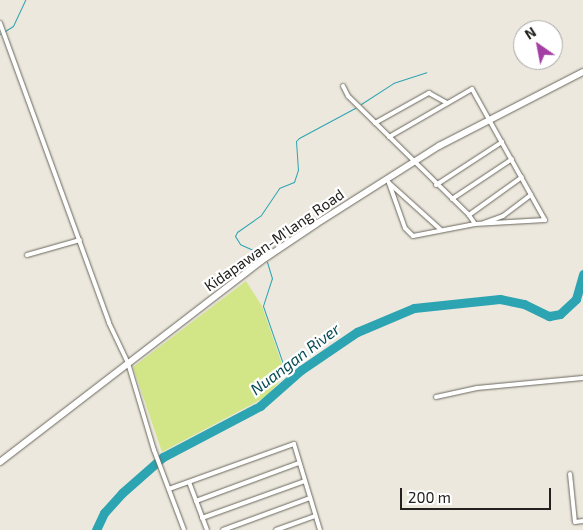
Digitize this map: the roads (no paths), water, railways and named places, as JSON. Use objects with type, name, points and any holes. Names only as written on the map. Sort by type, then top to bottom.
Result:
[{"type":"main road","name":"Kidapawan-M'lang Road","points":[[0,462],[261,261],[387,181],[413,162],[583,72]]},
{"type":"street","points":[[0,23],[109,323],[128,363],[154,450],[184,530]]},
{"type":"street","points":[[343,86],[348,96],[477,224]]},
{"type":"street","points":[[387,181],[408,234],[413,236],[440,229],[477,224],[545,220],[472,89],[389,137]]},
{"type":"street","points":[[375,123],[429,94],[447,103]]},
{"type":"street","points":[[436,185],[502,142]]},
{"type":"street","points":[[452,199],[512,159]]},
{"type":"street","points":[[469,215],[522,177]]},
{"type":"street","points":[[387,181],[440,229]]},
{"type":"street","points":[[477,224],[503,216],[531,195]]},
{"type":"street","points":[[27,255],[80,240]]},
{"type":"street","points":[[436,397],[477,388],[583,378]]},
{"type":"street","points":[[169,489],[294,444],[320,530]]},
{"type":"street","points":[[196,501],[300,463]]},
{"type":"street","points":[[570,474],[575,522],[583,521]]},
{"type":"street","points":[[202,518],[305,481]]},
{"type":"street","points":[[189,482],[207,530]]},
{"type":"street","points":[[223,530],[310,498]]},
{"type":"street","points":[[276,530],[315,516]]},
{"type":"waterway","points":[[5,31],[13,26],[25,0]]},
{"type":"waterway","points":[[361,104],[393,83],[426,72]]},
{"type":"waterway","points":[[262,254],[240,244],[235,236],[237,232],[261,215],[279,188],[294,182],[298,170],[296,141],[355,108]]},
{"type":"waterway","points":[[267,262],[272,278],[263,306],[289,381]]},
{"type":"waterway","name":"Nuangan River","points":[[96,530],[104,513],[122,493],[163,457],[260,406],[301,370],[357,332],[414,308],[500,299],[524,304],[549,316],[560,314],[576,299],[583,274]]}]
